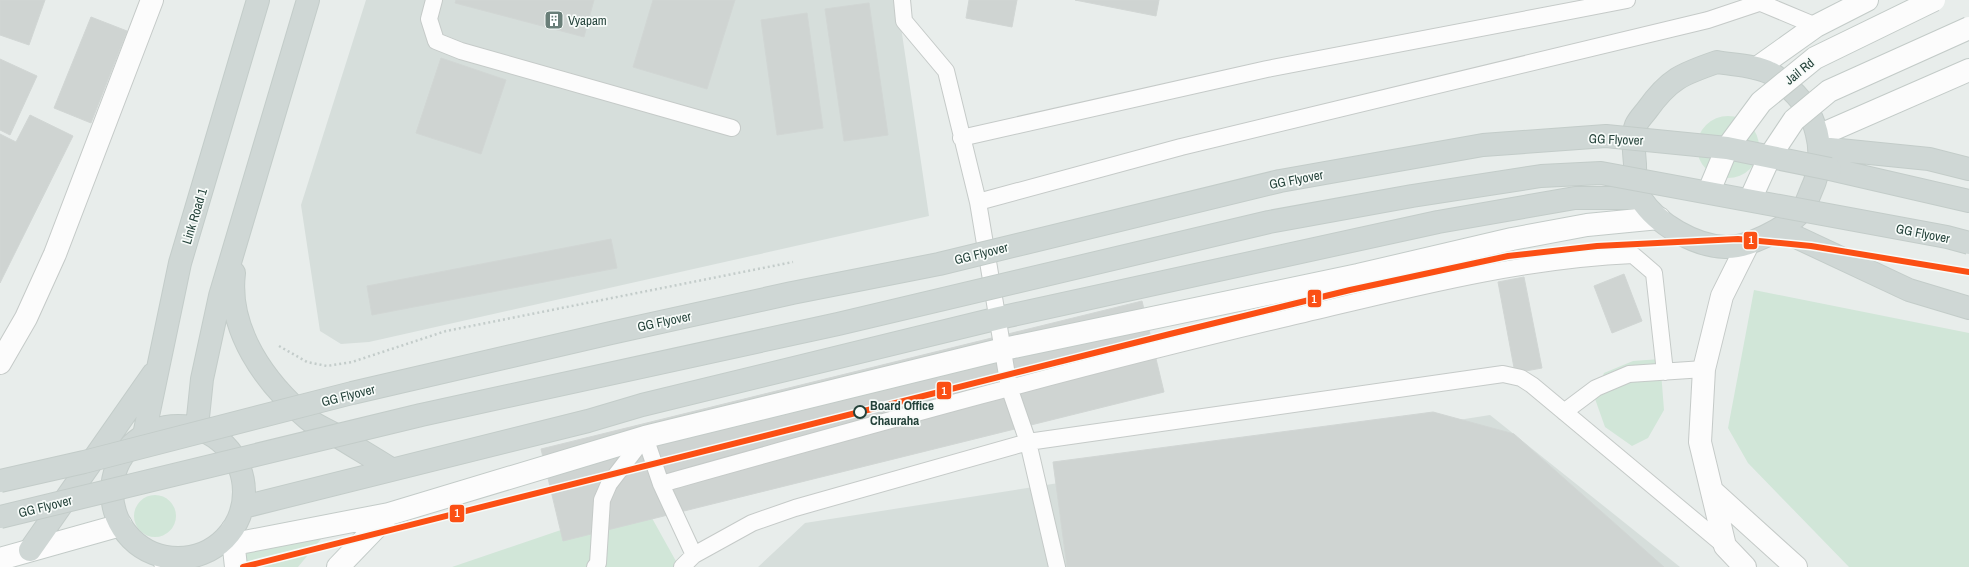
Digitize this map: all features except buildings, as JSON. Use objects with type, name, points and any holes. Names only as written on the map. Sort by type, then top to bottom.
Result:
[{"type":"main road","points":[[0,363],[26,318],[55,254],[152,0]]},
{"type":"main road","name":"Link Road 1","points":[[144,435],[180,263],[258,0]]},
{"type":"main road","points":[[197,427],[202,379],[220,296],[308,0]]},
{"type":"main road","points":[[1757,68],[1816,26],[1867,0]]},
{"type":"main road","name":"Jail Rd","points":[[1709,191],[1727,148],[1761,102],[1815,58],[1934,0]]},
{"type":"main road","points":[[1750,200],[1770,156],[1794,120],[1829,91],[1969,28]]},
{"type":"main road","points":[[1717,62],[1757,68],[1771,73],[1795,92],[1812,117],[1819,142],[1818,176],[1801,212],[1779,229],[1748,244],[1725,247],[1695,240],[1668,227],[1640,198],[1635,176],[1634,145],[1636,125],[1660,91],[1684,73],[1717,62]]},
{"type":"main road","points":[[1819,142],[1969,70]]},
{"type":"main road","name":"GG Flyover","points":[[0,481],[92,460],[367,390],[626,329],[939,264],[1280,181],[1483,145],[1606,136],[1727,148],[1914,187],[1969,201]]},
{"type":"main road","points":[[1819,142],[1929,159],[1969,169]]},
{"type":"main road","name":"GG Flyover","points":[[0,517],[421,415],[838,324],[1269,222],[1412,196],[1541,176],[1601,172],[1709,191],[1834,217],[1947,237],[1969,243]]},
{"type":"main road","points":[[243,507],[588,421],[642,405],[999,318],[1438,222],[1575,198],[1640,198]]},
{"type":"main road","points":[[236,567],[233,537],[243,507],[245,491],[243,475],[238,461],[229,448],[218,437],[197,427],[170,425],[144,435],[133,443],[117,465],[112,497],[116,516],[121,525],[134,541],[165,562],[176,558],[202,554],[233,537],[389,514],[645,437],[1004,349],[1358,275],[1512,239],[1587,225],[1659,218]]},
{"type":"main road","points":[[1779,229],[1909,290],[1969,308]]},
{"type":"main road","points":[[239,232],[233,285],[235,311],[243,334],[257,363],[281,392],[309,419],[392,469]]},
{"type":"main road","points":[[1745,567],[1725,546],[1700,442],[1704,369],[1722,296],[1748,244]]},
{"type":"main road","points":[[30,550],[158,367]]},
{"type":"main road","points":[[1712,491],[1796,567]]},
{"type":"main road","points":[[338,567],[389,514]]},
{"type":"main road","points":[[0,559],[121,525]]},
{"type":"lane","points":[[434,0],[428,19],[436,41],[461,51],[732,128]]},
{"type":"lane","points":[[902,0],[904,21],[946,71],[961,138],[978,202],[999,318],[1009,387],[1028,442],[1058,567]]},
{"type":"lane","points":[[961,138],[1267,69],[1627,0]]},
{"type":"lane","points":[[978,202],[1181,147],[1708,20],[1756,2],[1816,26]]},
{"type":"lane","points":[[661,484],[1009,387],[1168,346],[1392,293],[1520,266],[1589,257],[1634,255],[1654,273],[1665,372]]},
{"type":"lane","points":[[1564,412],[1596,388],[1607,382],[1629,374],[1704,369]]},
{"type":"lane","points":[[682,567],[694,555],[752,523],[794,508],[1028,442],[1503,374],[1521,378],[1725,546]]},
{"type":"lane","points":[[645,437],[661,484],[694,555]]},
{"type":"lane","points":[[595,567],[598,563],[602,500],[609,484],[645,437]]},
{"type":"path","points":[[275,343],[307,362],[327,366],[352,362],[446,331],[793,262]]},
{"type":"shaded area","points":[[366,0],[897,0],[929,216],[369,342],[341,344],[320,331],[301,205]]},
{"type":"shaded area","points":[[1490,415],[1680,567],[758,567],[805,523]]},
{"type":"green space","points":[[1722,116],[1734,116],[1750,125],[1757,135],[1759,147],[1757,159],[1750,169],[1734,178],[1722,178],[1711,173],[1702,164],[1697,153],[1697,141],[1702,130],[1711,121]]},
{"type":"green space","points":[[1754,290],[1969,333],[1969,567],[1849,567],[1748,463],[1728,428]]},
{"type":"green space","points":[[1660,359],[1664,410],[1648,438],[1632,446],[1605,427],[1594,396],[1604,373],[1633,361]]},
{"type":"green space","points":[[151,495],[159,495],[167,498],[173,504],[176,516],[173,528],[167,534],[159,537],[151,537],[143,534],[137,528],[134,520],[134,512],[137,504],[143,498]]},
{"type":"green space","points":[[643,502],[677,563],[673,567],[452,567]]},
{"type":"green space","points":[[331,527],[298,567],[242,567],[248,551]]},
{"type":"metro line","name":"1","points":[[243,567],[1170,334],[1350,290],[1508,256],[1597,246],[1738,239],[1811,246],[1969,272]]},
{"type":"place","name":"Vyapam","points":[[554,20]]},
{"type":"place","name":"Board Office Chauraha","points":[[860,412]]}]
